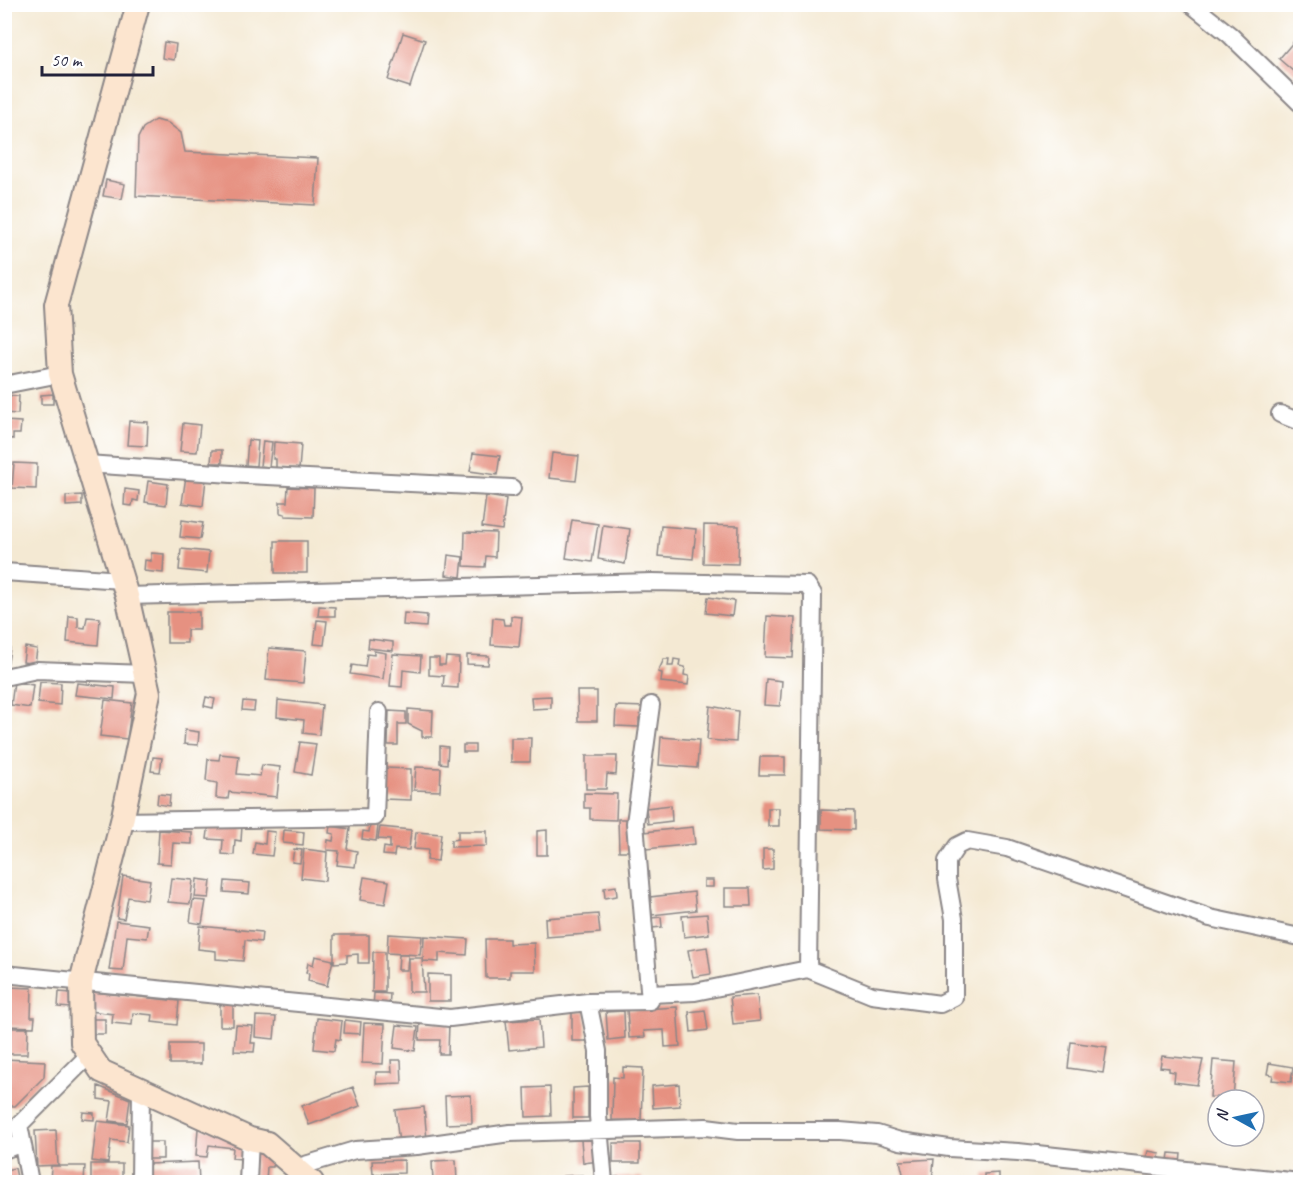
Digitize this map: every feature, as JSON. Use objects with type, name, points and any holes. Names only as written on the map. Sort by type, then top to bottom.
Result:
[{"type":"street","points":[[138,4],[56,304],[60,374],[125,588],[149,693],[122,821],[81,982],[82,1043],[101,1071],[250,1139],[267,1143],[304,1175],[355,1150],[417,1146],[510,1133],[706,1127],[738,1131],[840,1131],[877,1134],[949,1148],[1017,1152],[1300,1182]]},
{"type":"street","points":[[1191,4],[1230,35],[1300,103]]},
{"type":"street","points":[[4,385],[60,374]]},
{"type":"street","points":[[1280,414],[1300,422]]},
{"type":"street","points":[[87,464],[246,475],[513,488]]},
{"type":"street","points":[[4,572],[125,588],[651,582],[807,585],[813,594],[808,969]]},
{"type":"street","points":[[4,677],[37,670],[145,675]]},
{"type":"street","points":[[4,974],[450,1018],[588,1002],[650,1001],[635,823],[651,705]]},
{"type":"street","points":[[122,821],[375,816],[380,712]]},
{"type":"street","points":[[650,994],[695,992],[808,969],[872,995],[940,1004],[954,996],[954,919],[947,879],[947,861],[957,846],[967,842],[1007,848],[1210,918],[1300,938]]},
{"type":"street","points":[[588,1002],[598,1051],[598,1116],[604,1182]]},
{"type":"street","points":[[30,1182],[19,1125],[90,1054]]},
{"type":"street","points":[[140,1182],[141,1088]]},
{"type":"street","points":[[248,1182],[250,1139]]},
{"type":"street","points":[[4,1150],[22,1143]]},
{"type":"building","points":[[403,33],[425,40],[410,87],[388,80]]},
{"type":"building","points":[[1295,40],[1300,45],[1300,77],[1279,59]]},
{"type":"building","points":[[164,42],[176,44],[174,60],[162,58]]},
{"type":"building","points":[[155,120],[168,123],[181,133],[185,152],[318,158],[315,205],[136,196],[138,138],[143,128]]},
{"type":"building","points":[[106,180],[125,184],[122,199],[103,196]]},
{"type":"building","points":[[53,394],[53,404],[41,404],[41,395]]},
{"type":"building","points":[[4,395],[19,396],[18,414],[4,413]]},
{"type":"building","points":[[4,421],[21,422],[20,434],[13,434],[13,439],[8,438],[7,451],[4,451]]},
{"type":"building","points":[[129,421],[148,422],[147,446],[127,445]]},
{"type":"building","points":[[183,423],[200,425],[197,452],[180,451]]},
{"type":"building","points":[[248,440],[258,441],[256,466],[246,465]]},
{"type":"building","points":[[263,441],[272,442],[269,467],[260,466]]},
{"type":"building","points":[[274,442],[301,444],[299,470],[276,468],[276,459],[273,459]]},
{"type":"building","points":[[212,450],[222,450],[222,463],[211,463]]},
{"type":"building","points":[[473,453],[500,456],[497,475],[470,471]]},
{"type":"building","points":[[552,453],[579,456],[576,481],[549,478]]},
{"type":"building","points":[[14,463],[37,464],[36,489],[12,488]]},
{"type":"building","points":[[186,476],[206,479],[203,506],[182,503]]},
{"type":"building","points":[[148,481],[168,484],[166,505],[145,502]]},
{"type":"building","points":[[288,487],[314,488],[313,517],[285,516],[280,513],[280,502],[287,502]]},
{"type":"building","points":[[125,489],[139,491],[138,501],[133,500],[132,506],[124,505]]},
{"type":"building","points":[[82,495],[82,505],[66,506],[66,496]]},
{"type":"building","points":[[486,496],[506,499],[502,530],[482,527]]},
{"type":"building","points":[[182,520],[203,523],[200,539],[180,537]]},
{"type":"building","points":[[572,520],[598,524],[592,562],[566,558]]},
{"type":"building","points":[[603,525],[630,529],[625,564],[598,559]]},
{"type":"building","points":[[704,525],[739,526],[738,564],[703,563]]},
{"type":"building","points":[[661,526],[696,529],[693,559],[658,556]]},
{"type":"building","points":[[465,532],[496,533],[495,557],[486,556],[485,567],[464,566]]},
{"type":"building","points":[[275,541],[307,541],[307,573],[275,573]]},
{"type":"building","points":[[181,549],[209,552],[207,573],[179,570]]},
{"type":"building","points":[[151,553],[164,554],[163,573],[144,571],[145,560],[151,561]]},
{"type":"building","points":[[448,555],[463,557],[461,577],[446,575]]},
{"type":"building","points":[[708,597],[734,601],[732,616],[706,613]]},
{"type":"building","points":[[319,606],[335,607],[335,616],[318,616]]},
{"type":"building","points":[[167,612],[199,612],[199,630],[187,630],[187,643],[167,643]]},
{"type":"building","points":[[404,613],[427,615],[426,627],[403,625]]},
{"type":"building","points":[[69,616],[78,617],[78,627],[85,628],[87,617],[100,618],[98,645],[67,642]]},
{"type":"building","points":[[511,616],[522,617],[519,647],[491,645],[493,618],[503,619],[504,625],[511,625]]},
{"type":"building","points":[[767,616],[795,618],[793,658],[765,657]]},
{"type":"building","points":[[317,620],[327,621],[324,645],[314,644]]},
{"type":"building","points":[[369,639],[393,642],[393,651],[368,648]]},
{"type":"building","points":[[25,647],[37,649],[35,664],[23,662]]},
{"type":"building","points":[[4,648],[10,648],[8,662],[4,662]]},
{"type":"building","points":[[269,648],[306,651],[303,683],[266,680]]},
{"type":"building","points":[[374,651],[386,653],[383,679],[350,674],[352,665],[365,667],[367,654],[374,655]]},
{"type":"building","points":[[393,654],[421,656],[420,672],[403,670],[402,687],[390,686]]},
{"type":"building","points":[[467,655],[489,656],[488,665],[467,664]]},
{"type":"building","points":[[446,657],[459,658],[458,688],[443,687],[444,676],[429,675],[429,658],[439,658],[439,665],[445,665]]},
{"type":"building","points":[[664,659],[669,659],[668,666],[673,666],[674,659],[680,660],[679,666],[685,667],[684,675],[689,676],[688,685],[661,682],[662,673],[658,672]]},
{"type":"building","points":[[766,679],[782,681],[780,706],[764,705]]},
{"type":"building","points":[[14,682],[33,685],[30,708],[11,705]]},
{"type":"building","points":[[40,682],[61,683],[60,705],[38,703]]},
{"type":"building","points":[[77,683],[115,687],[114,699],[75,695]]},
{"type":"building","points":[[577,691],[597,691],[597,721],[578,721]]},
{"type":"building","points":[[551,696],[551,708],[532,709],[531,697]]},
{"type":"building","points":[[206,697],[215,699],[213,708],[204,706]]},
{"type":"building","points":[[105,700],[132,703],[127,739],[100,736]]},
{"type":"building","points":[[278,700],[322,705],[319,735],[303,733],[304,720],[277,717]]},
{"type":"building","points":[[243,701],[255,702],[254,711],[242,710]]},
{"type":"building","points":[[616,706],[646,707],[645,718],[639,718],[639,727],[615,726]]},
{"type":"building","points":[[710,706],[738,711],[736,742],[707,740]]},
{"type":"building","points":[[408,709],[433,711],[432,737],[422,737],[422,731],[408,724]]},
{"type":"building","points":[[389,711],[406,712],[406,724],[398,724],[398,745],[388,745]]},
{"type":"building","points":[[185,730],[199,732],[198,745],[184,744]]},
{"type":"building","points":[[661,737],[699,740],[697,768],[659,765]]},
{"type":"building","points":[[511,738],[531,738],[530,762],[511,762]]},
{"type":"building","points":[[300,742],[316,744],[311,775],[295,772]]},
{"type":"building","points":[[463,745],[475,745],[475,752],[463,752]]},
{"type":"building","points":[[440,746],[448,747],[447,764],[440,763]]},
{"type":"building","points":[[220,754],[239,756],[237,774],[260,776],[262,765],[280,767],[277,797],[229,792],[228,799],[216,798],[217,783],[206,781],[208,759],[219,760]]},
{"type":"building","points":[[586,756],[617,756],[616,775],[607,774],[606,789],[586,789]]},
{"type":"building","points":[[153,757],[162,758],[160,772],[151,771]]},
{"type":"building","points":[[760,757],[785,757],[785,775],[759,775]]},
{"type":"building","points":[[416,767],[441,768],[440,791],[414,790]]},
{"type":"building","points":[[384,768],[411,769],[411,800],[383,799]]},
{"type":"building","points":[[584,793],[617,794],[616,820],[590,819],[590,808],[584,808]]},
{"type":"building","points":[[158,794],[170,795],[169,806],[157,804]]},
{"type":"building","points":[[671,805],[672,821],[648,824],[646,808]]},
{"type":"building","points":[[768,808],[779,808],[779,826],[768,826]]},
{"type":"building","points":[[821,810],[854,811],[854,830],[821,829]]},
{"type":"building","points":[[618,819],[630,819],[631,851],[619,851]]},
{"type":"building","points":[[209,823],[242,826],[241,841],[235,840],[234,855],[222,854],[223,840],[207,839]]},
{"type":"building","points":[[370,825],[378,826],[376,841],[362,839],[363,831],[369,832]]},
{"type":"building","points":[[330,826],[350,829],[347,849],[357,851],[355,867],[337,865],[339,851],[327,850],[328,840],[333,841],[334,834],[329,833]]},
{"type":"building","points":[[380,827],[411,830],[409,850],[395,849],[394,856],[383,855],[384,847],[390,848],[390,840],[378,839]]},
{"type":"building","points":[[693,827],[695,844],[646,849],[644,832]]},
{"type":"building","points":[[159,830],[192,832],[192,844],[173,843],[171,864],[157,863]]},
{"type":"building","points":[[284,830],[304,832],[303,845],[283,843]]},
{"type":"building","points":[[547,830],[547,855],[537,855],[537,831]]},
{"type":"building","points":[[266,831],[275,832],[272,856],[253,854],[255,842],[265,844]]},
{"type":"building","points":[[458,831],[487,831],[487,846],[451,847],[451,840],[458,839]]},
{"type":"building","points":[[416,832],[441,834],[438,861],[427,860],[428,850],[414,849]]},
{"type":"building","points":[[294,849],[302,850],[300,863],[292,862]]},
{"type":"building","points":[[304,849],[327,852],[325,881],[301,878]]},
{"type":"building","points":[[763,849],[773,849],[773,869],[763,870]]},
{"type":"building","points":[[123,876],[150,880],[147,900],[128,897],[124,919],[117,918]]},
{"type":"building","points":[[364,877],[389,881],[385,904],[360,900]]},
{"type":"building","points":[[171,878],[193,880],[190,904],[168,902]]},
{"type":"building","points":[[197,879],[211,881],[209,898],[195,897]]},
{"type":"building","points":[[704,880],[713,880],[713,887],[704,887]]},
{"type":"building","points":[[225,881],[250,883],[249,894],[224,892]]},
{"type":"building","points":[[616,886],[617,896],[605,898],[604,888]]},
{"type":"building","points":[[725,888],[750,888],[751,906],[725,906]]},
{"type":"building","points":[[694,892],[696,910],[652,915],[650,897]]},
{"type":"building","points":[[193,900],[206,901],[202,924],[190,922]]},
{"type":"building","points":[[598,914],[600,933],[546,937],[545,918]]},
{"type":"building","points":[[707,914],[709,934],[684,937],[682,916]]},
{"type":"building","points":[[661,917],[662,927],[652,928],[651,918]]},
{"type":"building","points":[[116,921],[149,925],[147,938],[127,936],[123,971],[109,970]]},
{"type":"building","points":[[200,926],[262,932],[261,942],[245,940],[243,961],[216,959],[216,951],[198,949]]},
{"type":"building","points":[[388,934],[422,936],[420,955],[387,953]]},
{"type":"building","points":[[334,935],[369,935],[369,963],[358,963],[358,954],[347,955],[347,962],[334,963]]},
{"type":"building","points":[[424,936],[468,939],[467,955],[439,953],[439,962],[423,961]]},
{"type":"building","points":[[485,939],[509,939],[509,944],[534,943],[535,971],[510,971],[510,978],[486,978]]},
{"type":"building","points":[[707,947],[711,974],[693,977],[688,950]]},
{"type":"building","points":[[373,952],[385,952],[385,992],[372,992]]},
{"type":"building","points":[[399,955],[408,955],[407,970],[398,970]]},
{"type":"building","points":[[315,956],[333,960],[327,986],[308,981],[309,974],[306,973],[308,963],[313,965]]},
{"type":"building","points":[[409,958],[422,958],[424,992],[409,992]]},
{"type":"building","points":[[428,974],[451,975],[451,1001],[428,1001]]},
{"type":"building","points":[[8,987],[32,988],[31,1017],[35,1017],[34,1027],[7,1026]]},
{"type":"building","points":[[59,992],[72,993],[71,1008],[58,1007]]},
{"type":"building","points":[[92,992],[179,1001],[177,1025],[152,1022],[153,1015],[133,1013],[132,1025],[112,1023],[113,1014],[90,1011]]},
{"type":"building","points":[[374,993],[390,994],[389,1009],[373,1008]]},
{"type":"building","points":[[757,995],[760,1021],[733,1024],[730,997]]},
{"type":"building","points":[[220,1004],[233,1004],[233,1026],[220,1026]]},
{"type":"building","points":[[677,1007],[680,1046],[665,1047],[664,1030],[644,1031],[645,1037],[629,1038],[627,1010]]},
{"type":"building","points":[[705,1010],[708,1030],[691,1032],[689,1012]]},
{"type":"building","points":[[624,1011],[625,1038],[608,1040],[606,1012]]},
{"type":"building","points":[[572,1012],[586,1012],[586,1041],[572,1041]]},
{"type":"building","points":[[256,1016],[276,1017],[274,1039],[255,1037]]},
{"type":"building","points":[[317,1018],[342,1021],[340,1040],[336,1039],[334,1051],[314,1049]]},
{"type":"building","points":[[92,1019],[105,1019],[105,1034],[92,1034]]},
{"type":"building","points":[[539,1019],[541,1047],[509,1050],[506,1021]]},
{"type":"building","points":[[345,1020],[361,1022],[360,1034],[344,1033]]},
{"type":"building","points":[[364,1023],[385,1024],[383,1064],[362,1063]]},
{"type":"building","points":[[420,1023],[449,1023],[448,1054],[439,1054],[440,1040],[419,1040]]},
{"type":"building","points":[[236,1025],[253,1026],[251,1043],[255,1043],[254,1052],[234,1051]]},
{"type":"building","points":[[397,1025],[418,1027],[415,1051],[394,1048]]},
{"type":"building","points":[[9,1028],[28,1028],[27,1054],[9,1054]]},
{"type":"building","points":[[1071,1042],[1107,1047],[1103,1073],[1068,1068]]},
{"type":"building","points":[[170,1044],[201,1044],[201,1064],[170,1064]]},
{"type":"building","points":[[1162,1056],[1203,1060],[1197,1085],[1174,1082],[1175,1072],[1169,1071],[1169,1068],[1160,1067]]},
{"type":"building","points":[[4,1059],[45,1061],[44,1077],[15,1106],[4,1106]]},
{"type":"building","points":[[391,1060],[401,1060],[402,1083],[376,1084],[376,1072],[392,1072]]},
{"type":"building","points":[[1213,1060],[1236,1062],[1234,1088],[1211,1088]]},
{"type":"building","points":[[1269,1063],[1293,1067],[1291,1082],[1272,1080],[1273,1075],[1267,1074]]},
{"type":"building","points":[[623,1067],[643,1068],[641,1121],[612,1120],[613,1077],[623,1078]]},
{"type":"building","points":[[679,1084],[680,1106],[653,1108],[652,1086]]},
{"type":"building","points":[[98,1086],[130,1099],[127,1123],[109,1121],[112,1101],[98,1099]]},
{"type":"building","points":[[353,1087],[360,1106],[309,1125],[302,1106]]},
{"type":"building","points":[[550,1087],[551,1116],[526,1117],[525,1088]]},
{"type":"building","points":[[588,1087],[588,1118],[573,1118],[573,1088]]},
{"type":"building","points":[[471,1095],[472,1123],[446,1124],[445,1096]]},
{"type":"building","points":[[424,1107],[427,1140],[399,1143],[395,1110]]},
{"type":"building","points":[[83,1112],[94,1113],[94,1120],[82,1119]]},
{"type":"building","points":[[97,1121],[129,1125],[127,1142],[111,1140],[108,1163],[92,1161]]},
{"type":"building","points":[[198,1128],[219,1130],[243,1141],[241,1159],[232,1158],[233,1148],[209,1145],[207,1157],[196,1156]]},
{"type":"building","points":[[56,1130],[58,1165],[37,1166],[35,1131]]},
{"type":"building","points":[[598,1139],[600,1161],[583,1163],[581,1140]]},
{"type":"building","points":[[148,1142],[163,1142],[163,1159],[148,1159]]},
{"type":"building","points":[[613,1143],[640,1143],[640,1163],[613,1163]]},
{"type":"building","points":[[255,1148],[274,1158],[273,1167],[267,1167],[266,1182],[254,1182]]},
{"type":"building","points":[[1148,1151],[1160,1153],[1158,1161],[1146,1159]]},
{"type":"building","points":[[1169,1153],[1181,1154],[1180,1163],[1168,1161]]},
{"type":"building","points":[[934,1159],[932,1182],[905,1182],[900,1161]]},
{"type":"building","points":[[404,1160],[404,1173],[373,1174],[372,1161]]},
{"type":"building","points":[[456,1160],[457,1182],[433,1182],[432,1161]]},
{"type":"building","points":[[198,1162],[199,1182],[162,1182],[162,1178],[149,1178],[148,1164]]},
{"type":"building","points":[[91,1164],[122,1164],[122,1182],[91,1182]]},
{"type":"building","points":[[51,1166],[85,1166],[84,1182],[50,1182]]},
{"type":"building","points":[[15,1168],[18,1182],[5,1182],[5,1170]]},
{"type":"building","points":[[999,1173],[999,1182],[984,1182],[984,1174]]},
{"type":"building","points":[[583,1175],[583,1182],[563,1182],[563,1176]]},
{"type":"building","points":[[615,1177],[642,1177],[642,1182],[615,1182]]}]
